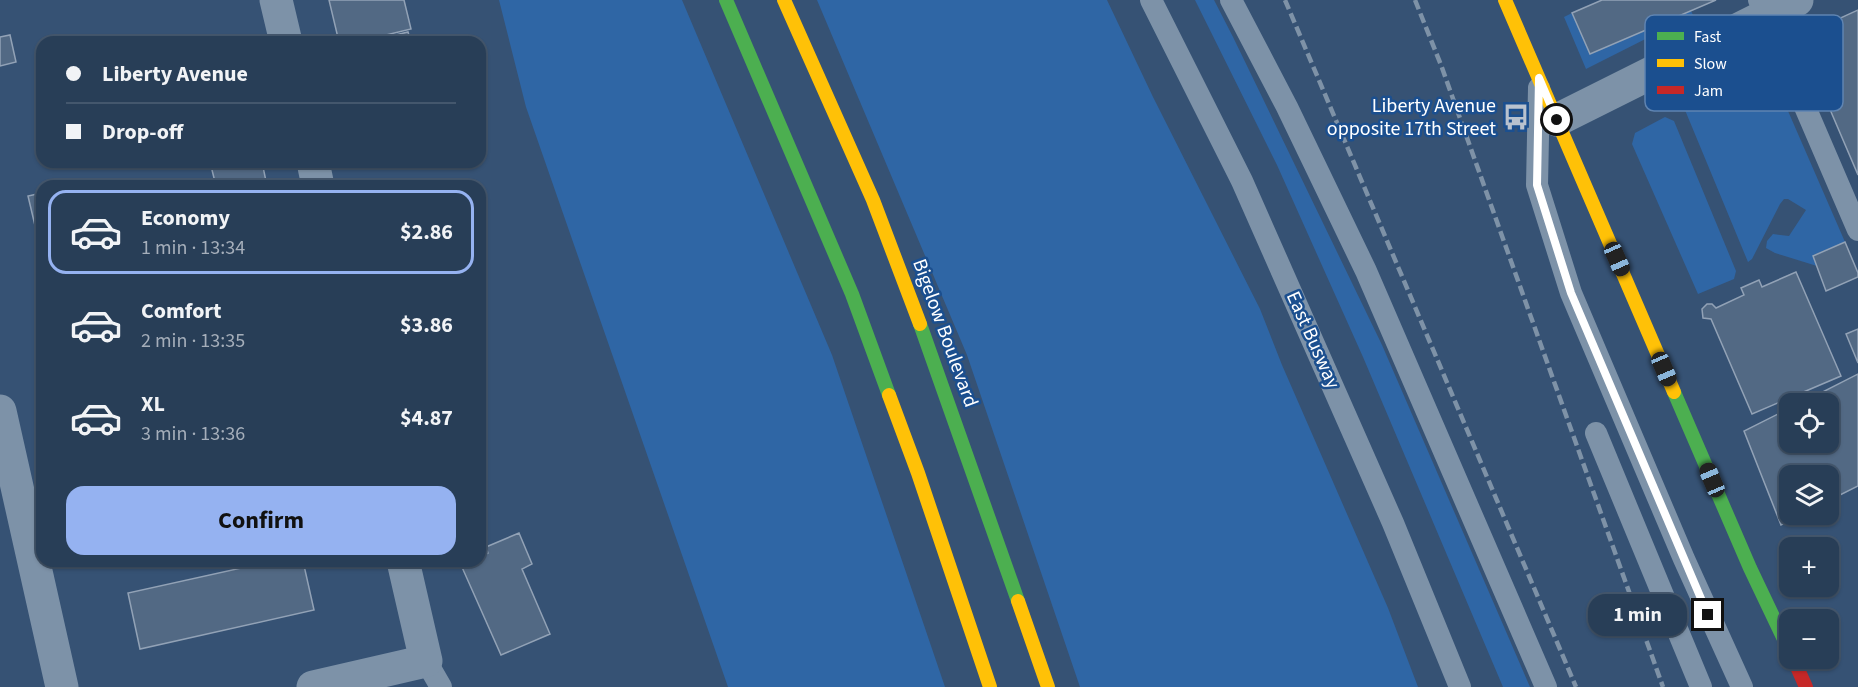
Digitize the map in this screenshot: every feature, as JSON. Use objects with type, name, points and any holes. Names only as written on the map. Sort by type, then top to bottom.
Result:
[{"type":"main road","points":[[726,0],[852,294],[918,473],[990,687]]},
{"type":"main road","name":"Bigelow Boulevard","points":[[784,0],[873,200],[906,283],[1048,687]]},
{"type":"main road","points":[[1505,0],[1740,546],[1779,629]]},
{"type":"main road","points":[[1798,669],[1806,687]]},
{"type":"street","points":[[276,0],[285,36]]},
{"type":"street","points":[[1763,8],[1797,0]]},
{"type":"street","points":[[1557,120],[1645,72]]},
{"type":"street","points":[[0,411],[62,687]]},
{"type":"street","points":[[313,687],[434,674],[405,567]]},
{"type":"lane","name":"East Busway","points":[[1151,0],[1242,181],[1393,523],[1460,687]]},
{"type":"lane","points":[[1231,0],[1287,107],[1366,272],[1546,687]]},
{"type":"lane","points":[[1539,78],[1537,185],[1571,293],[1684,559],[1742,687]]},
{"type":"lane","points":[[1807,111],[1858,230]]},
{"type":"lane","points":[[1596,433],[1701,687]]},
{"type":"shaded area","points":[[499,0],[682,0],[832,355],[945,687],[728,687],[526,107]]},
{"type":"shaded area","points":[[817,0],[1107,0],[1153,97],[1260,309],[1282,365],[1388,608],[1418,687],[1080,687],[967,355]]},
{"type":"shaded area","points":[[1195,0],[1214,0],[1233,37],[1382,345],[1530,687],[1503,687],[1363,357],[1277,165]]},
{"type":"shaded area","points":[[1691,11],[1693,15],[1682,15]]},
{"type":"shaded area","points":[[1572,13],[1590,54],[1645,31],[1645,39],[1586,69],[1564,17]]},
{"type":"shaded area","points":[[1685,111],[1788,111],[1845,242],[1813,255],[1817,266],[1766,248],[1767,241],[1773,234],[1789,236],[1806,210],[1784,199],[1752,259],[1748,262]]},
{"type":"shaded area","points":[[1665,117],[1674,121],[1736,271],[1734,279],[1698,294],[1632,144],[1635,133]]},
{"type":"building","points":[[329,0],[404,0],[411,29],[382,36],[338,36]]},
{"type":"building","points":[[1602,0],[1716,0],[1681,15],[1645,15],[1645,30],[1590,54],[1572,13]]},
{"type":"building","points":[[1858,10],[1858,175],[1831,111],[1843,111],[1843,17]]},
{"type":"building","points":[[408,32],[409,36],[392,36]]},
{"type":"building","points":[[10,35],[16,62],[0,66],[0,37]]},
{"type":"building","points":[[212,168],[263,168],[266,180],[214,180]]},
{"type":"building","points":[[36,194],[36,230],[28,196]]},
{"type":"building","points":[[1845,242],[1858,277],[1826,291],[1813,256]]},
{"type":"building","points":[[1796,272],[1841,376],[1801,393],[1779,393],[1779,402],[1752,414],[1711,319],[1703,318],[1702,309],[1707,304],[1712,304],[1716,308],[1744,295],[1741,288],[1759,280],[1762,287]]},
{"type":"building","points":[[1858,329],[1858,363],[1846,334]]},
{"type":"building","points":[[1858,374],[1858,486],[1839,496],[1839,465],[1779,465],[1779,520],[1744,431],[1779,414],[1779,453],[1839,453],[1839,393],[1821,393]]},
{"type":"building","points":[[519,533],[532,564],[522,569],[550,634],[501,655],[462,567],[486,567],[486,554],[488,553],[486,547]]},
{"type":"building","points":[[246,567],[304,567],[314,610],[140,649],[128,593]]},
{"type":"railway","points":[[1285,0],[1576,687]]},
{"type":"railway","points":[[1415,0],[1441,65],[1663,687]]},
{"type":"traffic: fast","points":[[726,0],[852,294],[889,395]]},
{"type":"traffic: fast","points":[[920,324],[1018,601]]},
{"type":"traffic: fast","points":[[1674,392],[1750,568],[1779,629]]},
{"type":"traffic: slow","points":[[784,0],[873,200],[920,324]]},
{"type":"traffic: slow","points":[[1505,0],[1674,392]]},
{"type":"traffic: slow","points":[[889,395],[918,473],[990,687]]},
{"type":"traffic: slow","points":[[1018,601],[1048,687]]},
{"type":"traffic: jam","points":[[1798,669],[1806,687]]},
{"type":"place","name":"Liberty Avenue opposite 17th Street","points":[[1516,117]]},
{"type":"route","points":[[1557,120],[1539,78],[1537,185],[1571,293],[1708,615]]}]
